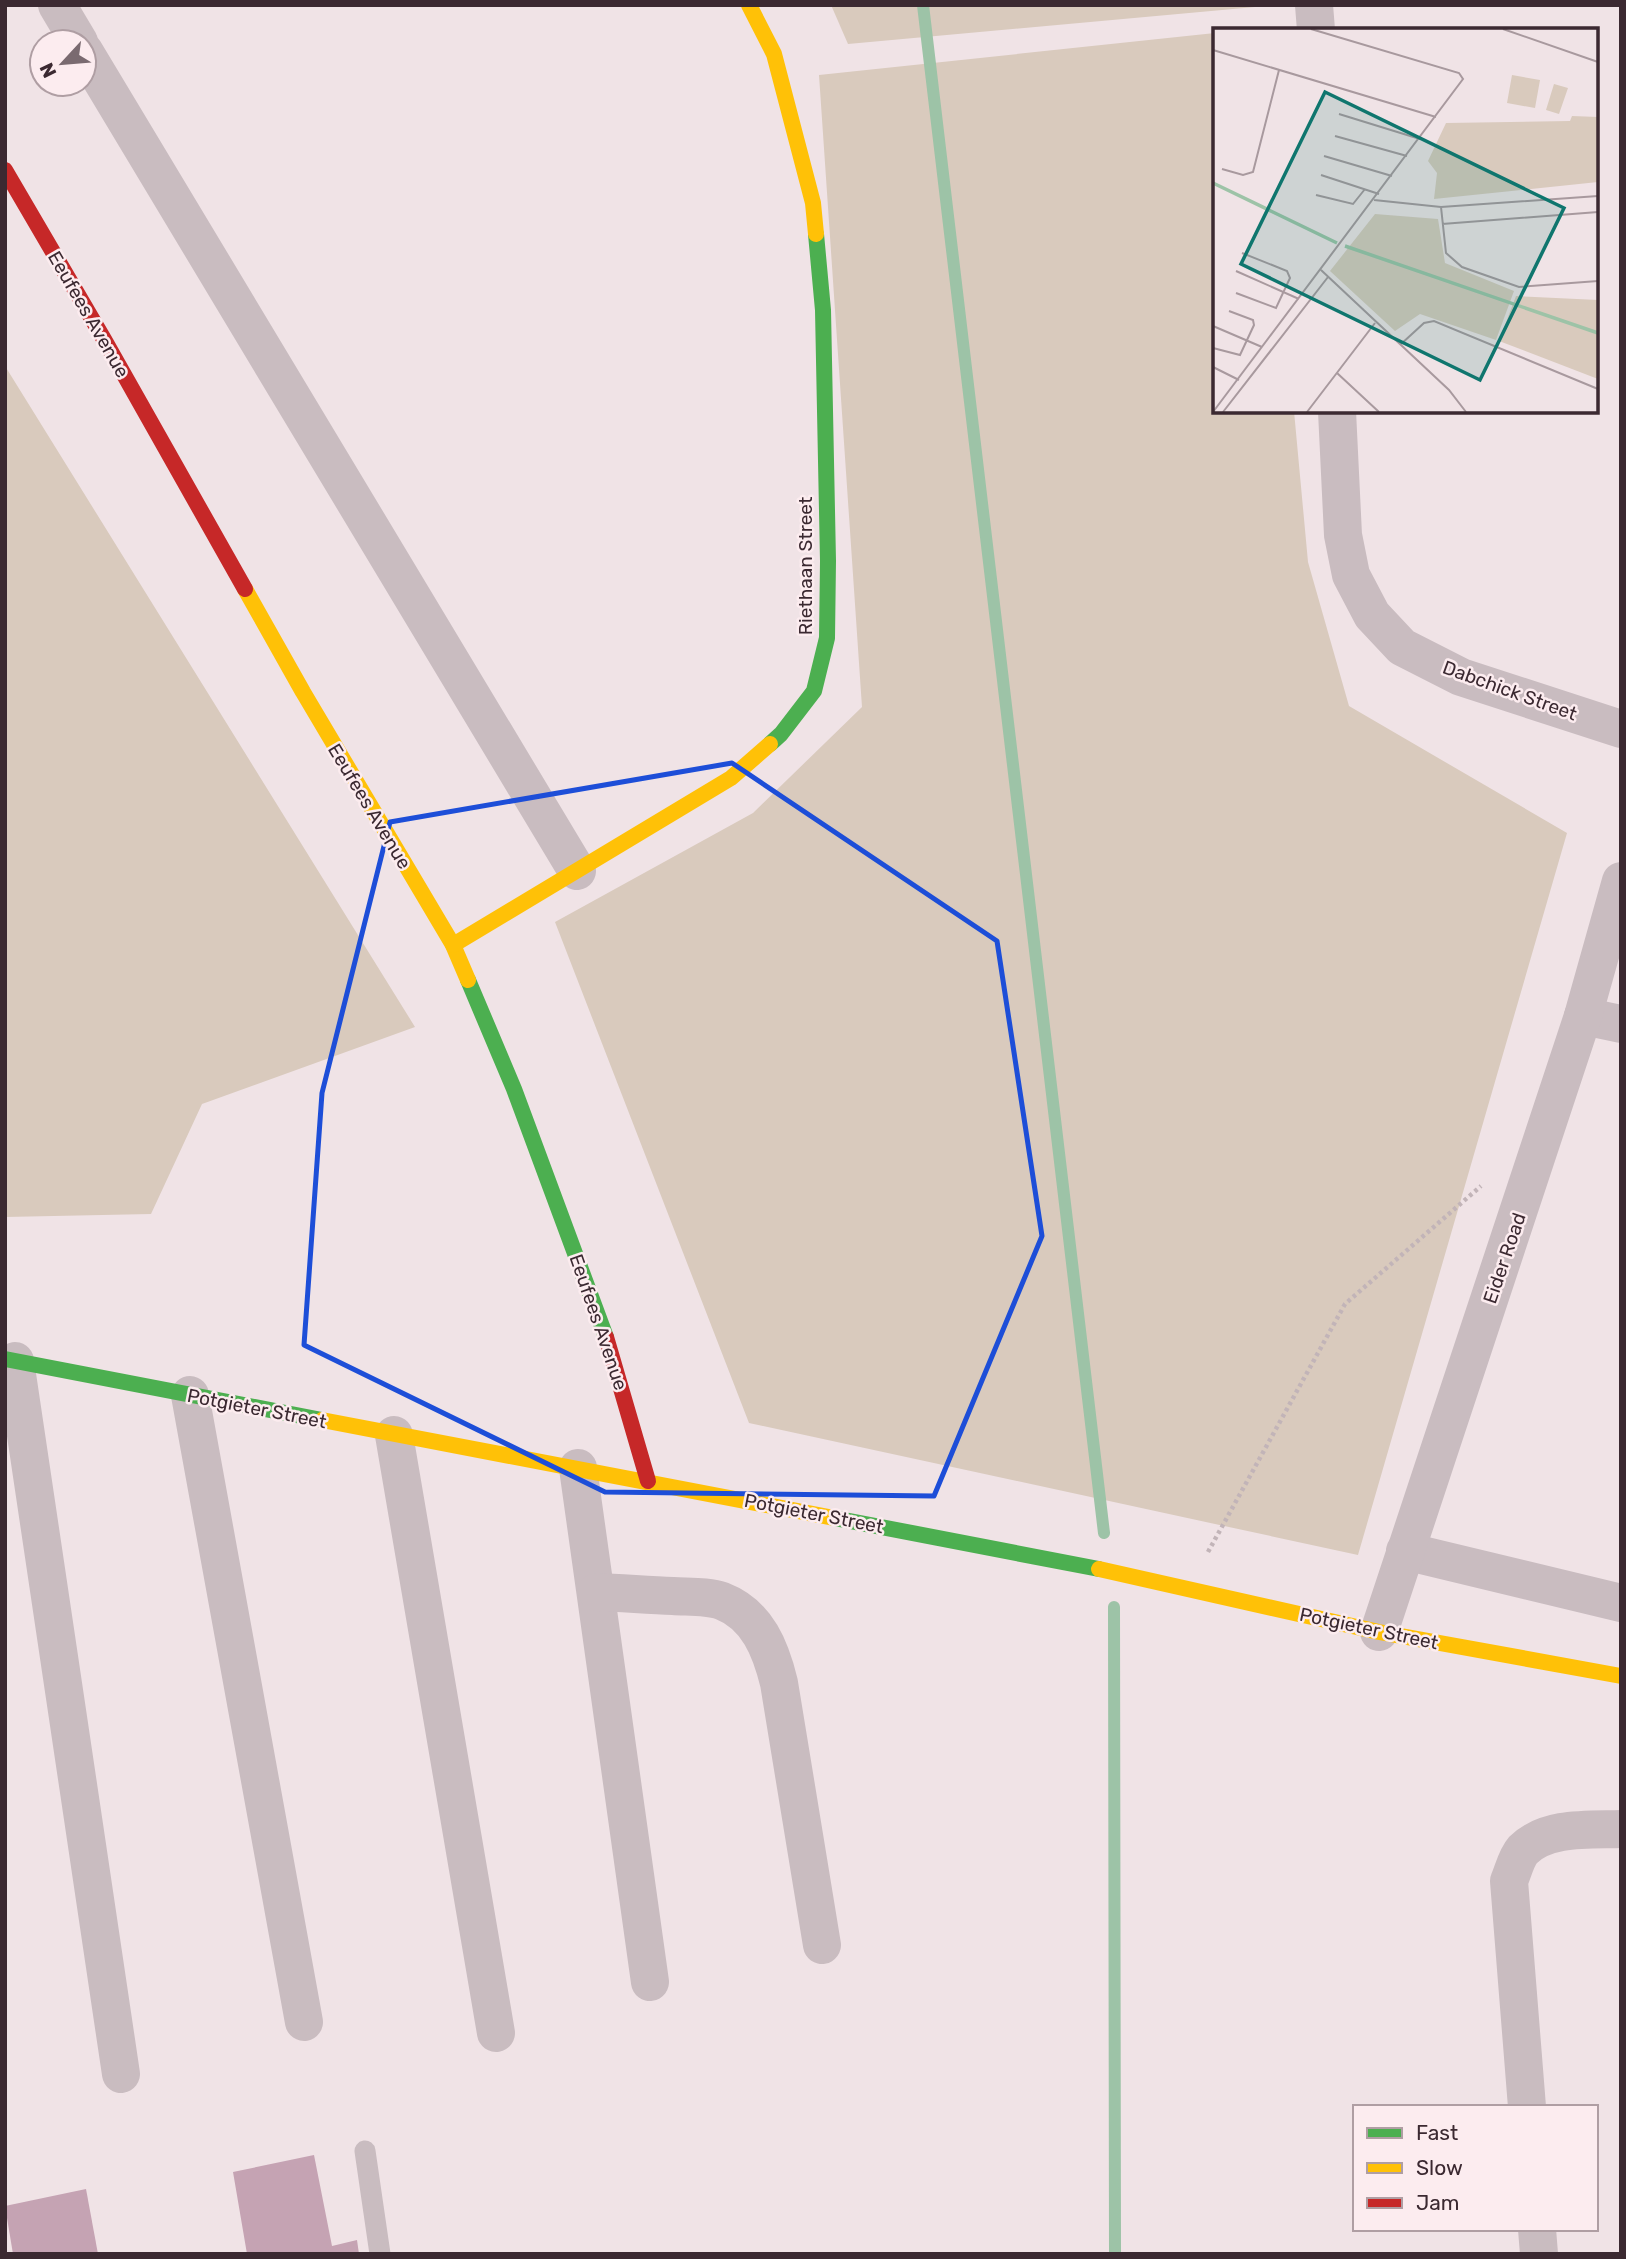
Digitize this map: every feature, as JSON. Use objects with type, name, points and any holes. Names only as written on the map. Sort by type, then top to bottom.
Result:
[{"type":"street","points":[[57,5],[71,28]]},
{"type":"street","name":"Riethaan Street","points":[[453,946],[731,779],[781,734],[814,691],[827,638],[828,561],[823,310],[813,203],[774,54],[749,5]]},
{"type":"street","points":[[1314,5],[1316,28]]},
{"type":"street","points":[[98,74],[577,870]]},
{"type":"street","name":"Eeufees Avenue","points":[[5,170],[106,341],[303,692],[453,946],[514,1089],[574,1247],[611,1350],[648,1481]]},
{"type":"street","name":"Dabchick Street","points":[[1337,413],[1343,535],[1351,575],[1372,615],[1402,647],[1461,677],[1621,729]]},
{"type":"street","name":"Eider Road","points":[[1379,1632],[1583,1016],[1621,881]]},
{"type":"street","points":[[1583,1016],[1621,1024]]},
{"type":"street","points":[[10,1360],[121,2074]]},
{"type":"street","name":"Potgieter Street","points":[[10,1360],[1107,1570],[1379,1632],[1621,1676]]},
{"type":"street","points":[[190,1395],[304,2022]]},
{"type":"street","points":[[394,1435],[496,2033]]},
{"type":"street","points":[[578,1468],[650,1982]]},
{"type":"street","points":[[1405,1551],[1621,1603]]},
{"type":"street","points":[[597,1592],[722,1601],[741,1612],[759,1630],[772,1654],[779,1683],[822,1945]]},
{"type":"street","points":[[1527,2105],[1509,1881],[1522,1851],[1536,1842],[1554,1834],[1574,1830],[1621,1829]]},
{"type":"street","points":[[1537,2231],[1539,2254]]},
{"type":"lane","points":[[365,2151],[380,2254]]},
{"type":"path","points":[[1187,1590],[1345,1304],[1486,1182]]},
{"type":"highlighted area","points":[[732,763],[997,941],[1042,1236],[934,1496],[605,1492],[304,1345],[322,1093],[390,822]]},
{"type":"shaded area","points":[[831,5],[1255,5],[1255,7],[848,44]]},
{"type":"shaded area","points":[[1213,33],[1213,413],[1294,413],[1308,562],[1349,706],[1567,833],[1358,1555],[749,1423],[555,922],[753,813],[862,707],[819,75]]},
{"type":"shaded area","points":[[5,366],[415,1027],[202,1104],[151,1214],[5,1217]]},
{"type":"building","points":[[314,2155],[332,2246],[357,2240],[359,2254],[247,2254],[233,2172]]},
{"type":"building","points":[[86,2189],[98,2254],[13,2254],[5,2206]]},
{"type":"waterway","points":[[923,5],[1104,1533]]},
{"type":"waterway","points":[[1114,1607],[1115,2254]]},
{"type":"traffic: fast","points":[[770,744],[814,691],[827,638],[823,310],[816,234]]},
{"type":"traffic: fast","points":[[468,980],[514,1089],[606,1337]]},
{"type":"traffic: fast","points":[[5,1359],[322,1420]]},
{"type":"traffic: fast","points":[[834,1518],[1099,1569]]},
{"type":"traffic: slow","points":[[749,5],[774,54],[813,203],[816,234]]},
{"type":"traffic: slow","points":[[245,589],[453,945],[468,980]]},
{"type":"traffic: slow","points":[[453,945],[731,778],[770,744]]},
{"type":"traffic: slow","points":[[322,1420],[834,1518]]},
{"type":"traffic: slow","points":[[1099,1569],[1379,1632],[1621,1676]]},
{"type":"traffic: jam","points":[[5,170],[245,589]]},
{"type":"traffic: jam","points":[[606,1337],[648,1481]]}]
